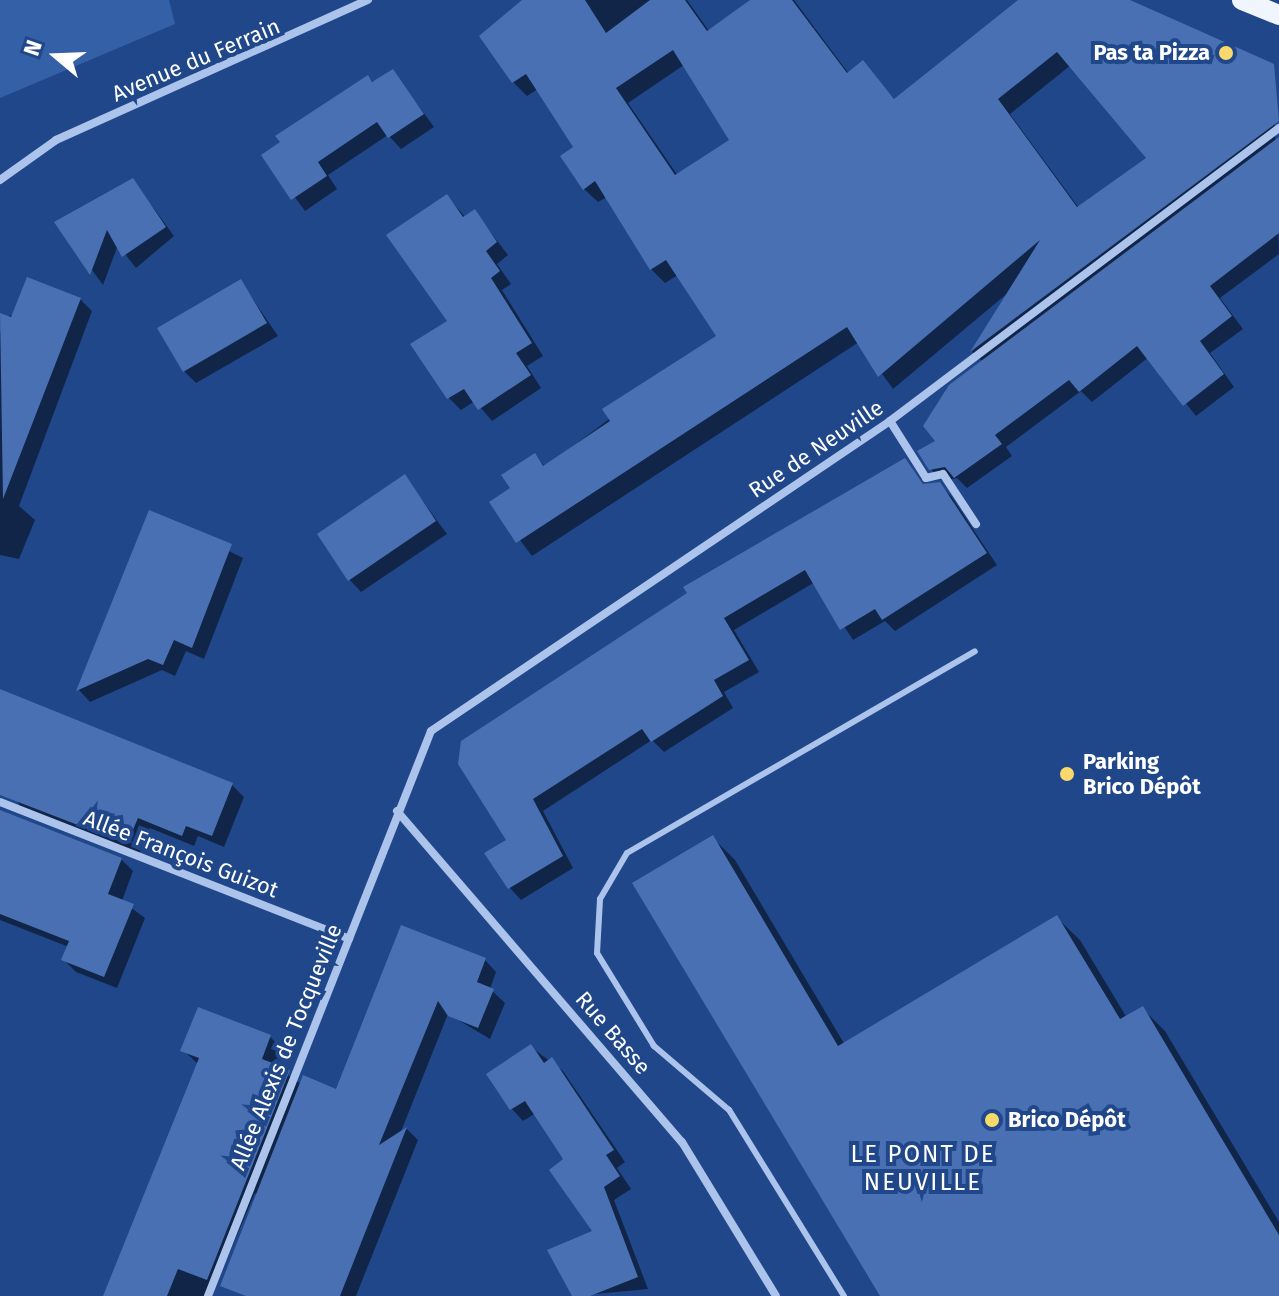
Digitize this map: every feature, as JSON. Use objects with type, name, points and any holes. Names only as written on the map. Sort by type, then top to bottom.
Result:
[{"type":"main road","points":[[1242,0],[1279,15]]},
{"type":"street","name":"Avenue du Ferrain","points":[[0,180],[56,140],[368,0]]},
{"type":"street","name":"Rue de Neuville","points":[[397,811],[418,750],[446,718],[890,421],[1279,128]]},
{"type":"street","points":[[890,421],[926,478],[943,474],[976,524]]},
{"type":"street","name":"Allée François Guizot","points":[[0,802],[349,939]]},
{"type":"street","name":"Allée Alexis de Tocqueville","points":[[208,1296],[397,811]]},
{"type":"street","name":"Rue Basse","points":[[397,811],[682,1142],[776,1296]]},
{"type":"lane","points":[[844,1296],[729,1110],[654,1046],[597,953],[600,899],[627,853],[975,651]]},
{"type":"shaded area","points":[[0,0],[169,0],[175,24],[0,98]]},
{"type":"building","points":[[522,0],[585,0],[606,33],[650,0],[685,0],[707,31],[750,0],[792,0],[847,73],[863,60],[894,99],[1018,0],[1130,0],[1274,64],[1279,121],[970,352],[1040,240],[878,377],[847,327],[516,543],[489,502],[510,488],[501,475],[535,453],[543,466],[610,421],[602,409],[716,336],[666,260],[650,270],[595,181],[583,190],[560,156],[573,147],[526,74],[512,83],[479,36]],"holes":[[[673,50],[729,140],[675,175],[616,88]],[[1057,52],[1146,158],[1077,207],[998,99]]]},
{"type":"building","points":[[393,69],[424,114],[388,138],[377,122],[318,162],[327,176],[291,200],[261,155],[280,142],[275,136],[368,75],[372,82]]},
{"type":"building","points":[[1279,137],[1279,233],[1210,286],[1232,316],[1200,341],[1224,374],[1183,406],[1137,346],[1079,392],[1069,380],[995,435],[1002,444],[954,478],[945,467],[929,470],[917,451],[935,441],[923,426],[949,385]]},
{"type":"building","points":[[133,178],[166,227],[122,257],[107,230],[90,275],[54,222]]},
{"type":"building","points":[[447,194],[463,217],[475,209],[497,242],[486,251],[500,271],[491,278],[532,343],[516,353],[531,375],[478,410],[464,389],[447,399],[410,344],[447,321],[386,235]]},
{"type":"building","points":[[27,277],[81,298],[3,499],[0,313],[11,317]]},
{"type":"building","points":[[241,279],[267,323],[183,372],[157,328]]},
{"type":"building","points":[[905,458],[923,484],[940,482],[987,553],[882,620],[875,609],[840,630],[805,570],[724,618],[749,660],[714,680],[723,696],[651,742],[642,729],[533,799],[563,856],[508,889],[484,853],[506,840],[458,764],[461,741],[687,593],[683,587]]},
{"type":"building","points":[[405,474],[436,521],[348,581],[317,534]]},
{"type":"building","points":[[149,510],[232,544],[192,648],[174,640],[163,665],[148,659],[76,691]]},
{"type":"building","points":[[0,689],[233,783],[212,836],[186,826],[182,836],[138,818],[127,844],[0,795]]},
{"type":"building","points":[[0,810],[122,858],[108,894],[134,904],[104,977],[61,960],[69,941],[0,914]]},
{"type":"building","name":"Brico Dépôt","points":[[713,835],[838,1046],[1057,915],[1120,1019],[1143,1006],[1279,1235],[1279,1296],[880,1296],[632,883]]},
{"type":"building","points":[[401,925],[486,958],[477,982],[494,989],[478,1028],[448,1016],[438,1001],[379,1145],[407,1127],[340,1296],[246,1296],[220,1286],[303,1075],[336,1089]]},
{"type":"building","points":[[198,1007],[271,1035],[262,1059],[290,1070],[207,1280],[178,1269],[167,1296],[103,1296],[199,1058],[180,1051]]},
{"type":"building","points":[[531,1044],[544,1063],[552,1057],[614,1150],[606,1155],[620,1176],[604,1187],[638,1277],[590,1296],[572,1296],[547,1250],[592,1231],[549,1170],[563,1159],[525,1101],[510,1110],[486,1074]]},
{"type":"place","name":"Pas ta Pizza","points":[[1226,53]]},
{"type":"place","name":"Parking Brico Dépôt","points":[[1067,774]]},
{"type":"place","name":"Brico Dépôt","points":[[992,1120]]},
{"type":"district","name":"LE PONT DE NEUVILLE","points":[[923,1169]]}]
